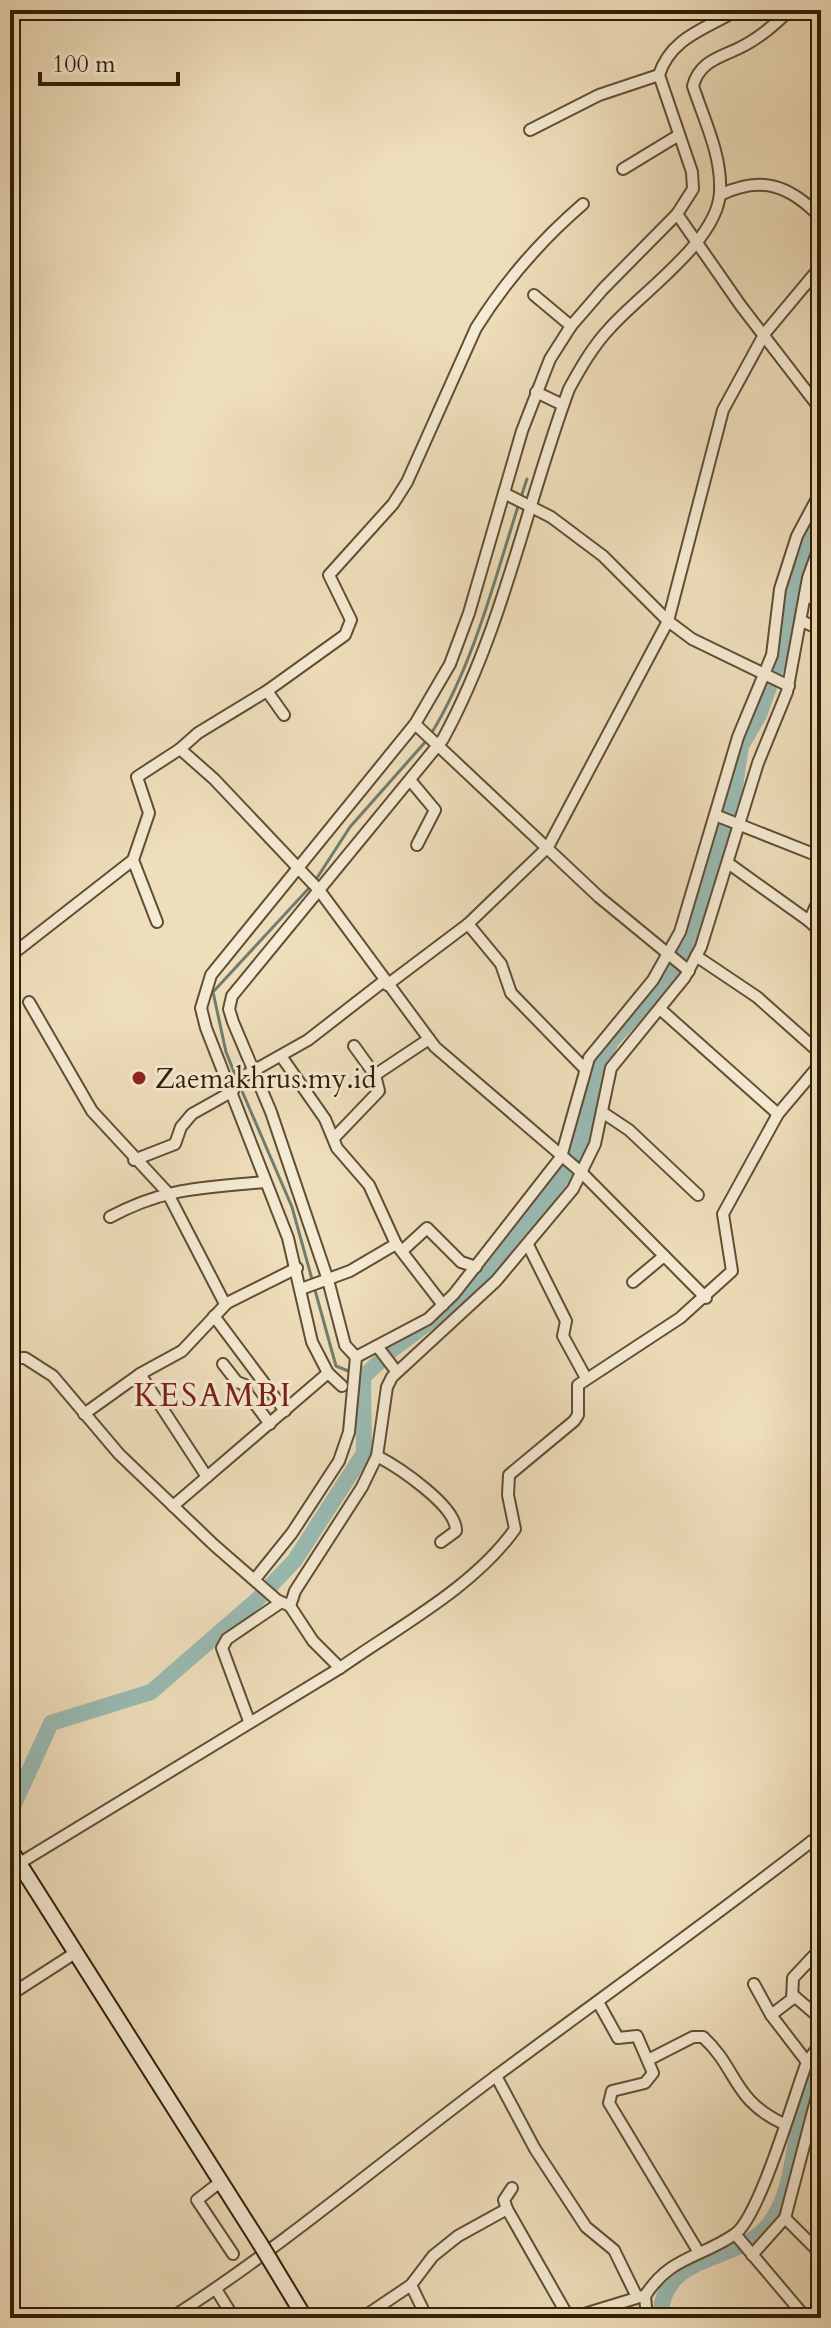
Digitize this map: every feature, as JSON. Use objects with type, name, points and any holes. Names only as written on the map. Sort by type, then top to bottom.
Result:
[{"type":"main road","points":[[14,1860],[305,2318]]},
{"type":"street","points":[[530,130],[599,95],[659,75],[673,48],[692,33],[737,10]]},
{"type":"street","points":[[356,1358],[348,1351],[254,1070],[233,1022],[229,1009],[232,996],[410,780],[469,690],[563,405],[587,356],[696,239],[718,209],[717,155],[693,86],[696,74],[706,63],[746,45],[790,10]]},
{"type":"street","points":[[342,1386],[328,1373],[312,1342],[304,1288],[264,1182],[233,1085],[206,1028],[201,1008],[204,992],[211,975],[300,872],[417,725],[450,664],[469,613],[508,495],[536,392],[550,359],[571,326],[677,214],[693,189],[692,172],[659,75]]},
{"type":"street","points":[[623,169],[679,135]]},
{"type":"street","points":[[720,195],[742,184],[761,182],[787,192],[821,218]]},
{"type":"street","points":[[10,956],[133,860],[149,813],[137,777],[345,635],[351,620],[329,575],[393,504],[407,482],[476,328],[491,304],[546,236],[583,204]]},
{"type":"street","points":[[677,214],[741,306],[765,333],[821,410]]},
{"type":"street","points":[[134,1160],[175,1144],[181,1127],[192,1114],[254,1070],[346,1013],[468,924],[548,847],[668,621],[723,410],[765,333],[820,269]]},
{"type":"street","points":[[534,295],[571,326]]},
{"type":"street","points":[[536,392],[563,405]]},
{"type":"street","points":[[356,1358],[428,1319],[443,1305],[562,1158],[589,1058],[670,958],[718,817],[748,711],[772,655],[780,589],[797,536],[821,491]]},
{"type":"street","points":[[508,495],[531,505],[603,556],[668,621],[711,651],[786,685]]},
{"type":"street","points":[[249,1721],[222,1648],[227,1639],[295,1591],[377,1456],[387,1387],[394,1367],[462,1316],[528,1245],[580,1171],[595,1144],[611,1068],[622,1049],[660,1009],[696,956],[786,685],[802,621],[805,595],[819,550]]},
{"type":"street","points":[[805,595],[821,603]]},
{"type":"street","points":[[802,621],[821,630]]},
{"type":"street","points":[[267,691],[284,715]]},
{"type":"street","points":[[417,725],[599,897],[687,969]]},
{"type":"street","points":[[180,749],[214,779],[318,889],[429,1039],[454,1066],[580,1171],[706,1298]]},
{"type":"street","points":[[410,780],[435,810],[417,845]]},
{"type":"street","points":[[718,817],[820,854]]},
{"type":"street","points":[[133,860],[157,922]]},
{"type":"street","points":[[728,863],[821,932]]},
{"type":"street","points":[[809,921],[821,895]]},
{"type":"street","points":[[468,924],[501,964],[513,996],[585,1069]]},
{"type":"street","points":[[696,956],[757,997],[821,1054]]},
{"type":"street","points":[[29,1002],[83,1098],[134,1160],[167,1192],[225,1304]]},
{"type":"street","points":[[660,1009],[778,1114]]},
{"type":"street","points":[[375,1075],[429,1039]]},
{"type":"street","points":[[334,1138],[377,1096],[380,1086],[354,1046]]},
{"type":"street","points":[[281,1056],[325,1119],[344,1158],[369,1185],[399,1247],[443,1305]]},
{"type":"street","points":[[14,1860],[340,1668],[461,1583],[507,1541],[515,1529],[508,1495],[509,1475],[574,1421],[578,1406],[576,1390],[586,1378],[706,1298],[734,1266],[723,1214],[778,1114],[821,1063]]},
{"type":"street","points":[[602,1112],[629,1130],[698,1195]]},
{"type":"street","points":[[110,1217],[144,1198],[167,1192],[264,1182]]},
{"type":"street","points":[[304,1288],[326,1282],[399,1247],[427,1228],[461,1262],[476,1267]]},
{"type":"street","points":[[528,1245],[565,1319],[563,1336],[586,1378]]},
{"type":"street","points":[[633,1282],[664,1256]]},
{"type":"street","points":[[84,1414],[140,1374],[182,1351],[225,1304],[297,1268]]},
{"type":"street","points":[[214,1316],[285,1411]]},
{"type":"street","points":[[379,1348],[394,1367]]},
{"type":"street","points":[[10,1358],[25,1358],[53,1376],[84,1414],[173,1506],[282,1603],[340,1668]]},
{"type":"street","points":[[258,1582],[339,1461],[349,1432],[356,1358]]},
{"type":"street","points":[[223,1364],[237,1382],[245,1385],[247,1393],[270,1424]]},
{"type":"street","points":[[173,1506],[328,1373]]},
{"type":"street","points":[[140,1374],[207,1477]]},
{"type":"street","points":[[377,1456],[422,1486],[457,1525],[452,1537],[441,1542]]},
{"type":"street","points":[[171,2318],[217,2291],[496,2076],[821,1834]]},
{"type":"street","points":[[771,2015],[793,1995],[796,1973],[821,1948]]},
{"type":"street","points":[[10,1995],[75,1953]]},
{"type":"street","points":[[754,1984],[771,2015],[807,2062]]},
{"type":"street","points":[[793,1995],[821,2019]]},
{"type":"street","points":[[598,2002],[618,2038],[637,2036],[653,2073],[650,2079],[612,2091],[609,2103],[698,2251]]},
{"type":"street","points":[[648,2060],[693,2037],[703,2037],[741,2093],[760,2112],[784,2124]]},
{"type":"street","points":[[744,2244],[752,2212],[807,2062],[821,2043]]},
{"type":"street","points":[[496,2076],[535,2149],[586,2227],[614,2250],[641,2297],[647,2318]]},
{"type":"street","points":[[512,2188],[504,2200],[507,2209],[570,2318],[641,2297],[667,2269],[698,2251],[744,2244],[785,2218],[821,2081]]},
{"type":"street","points":[[219,2183],[197,2200],[233,2254]]},
{"type":"street","points":[[362,2318],[411,2285],[433,2256],[458,2236],[507,2209]]},
{"type":"street","points":[[785,2218],[819,2248]]},
{"type":"street","points":[[744,2244],[806,2318]]},
{"type":"street","points":[[411,2285],[427,2318]]},
{"type":"street","points":[[217,2291],[234,2318]]},
{"type":"waterway","points":[[431,734],[462,674],[486,610],[527,479]]},
{"type":"waterway","points":[[10,1813],[51,1723],[151,1692],[258,1599],[295,1560],[364,1453],[363,1377],[393,1349],[483,1281],[576,1159],[600,1066],[611,1041],[668,979],[694,939],[702,898],[735,787],[741,746],[759,715],[778,662],[794,587],[821,516]]},
{"type":"waterway","points":[[315,881],[350,827],[427,740]]},
{"type":"waterway","points":[[236,1077],[226,1052],[213,992],[310,887]]},
{"type":"waterway","points":[[239,1084],[292,1207],[336,1366],[363,1377]]},
{"type":"waterway","points":[[660,2318],[664,2296],[674,2280],[688,2269],[756,2237],[770,2223],[787,2185],[804,2103],[821,2065]]},
{"type":"place","name":"Zaemakhrus.my.id","points":[[139,1078]]},
{"type":"district","name":"KESAMBI","points":[[213,1395]]}]
